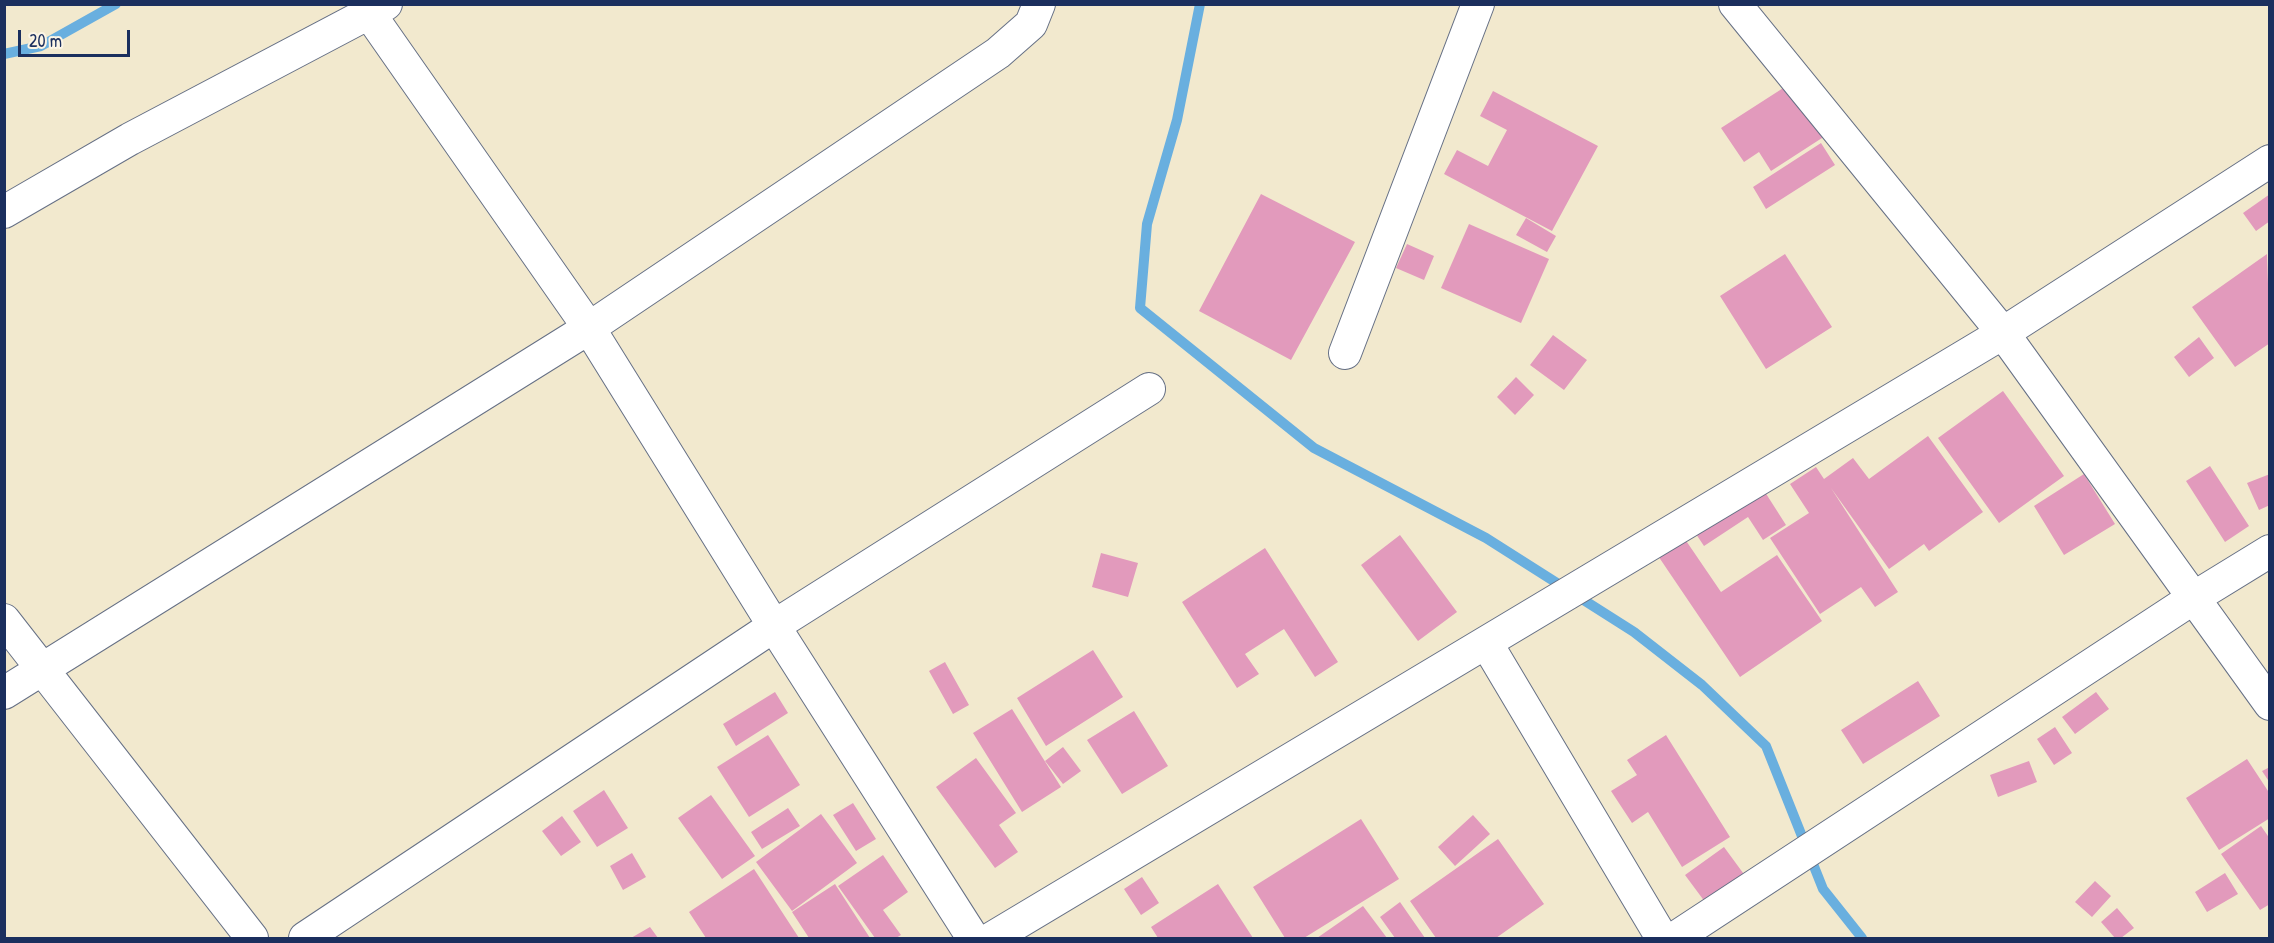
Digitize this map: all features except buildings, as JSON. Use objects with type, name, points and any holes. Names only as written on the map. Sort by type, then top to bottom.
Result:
[{"type":"street","points":[[4,693],[589,328],[998,53],[1031,24],[1039,4]]},
{"type":"street","points":[[1345,353],[1478,4]]},
{"type":"street","points":[[1735,4],[2003,333],[2270,704]]},
{"type":"street","points":[[4,212],[130,139],[377,9],[589,328],[774,626],[973,939]]},
{"type":"street","points":[[992,939],[2003,333],[2270,161]]},
{"type":"street","points":[[305,939],[774,626],[1149,388]]},
{"type":"street","points":[[1675,939],[2194,597],[2270,551]]},
{"type":"street","points":[[4,620],[252,939]]},
{"type":"street","points":[[1486,644],[1662,939]]},
{"type":"waterway","points":[[4,54],[41,46],[116,4]]},
{"type":"waterway","points":[[1200,4],[1177,120],[1147,224],[1140,308],[1314,448],[1486,538],[1634,632],[1702,685],[1766,746],[1823,889],[1862,938]]}]
